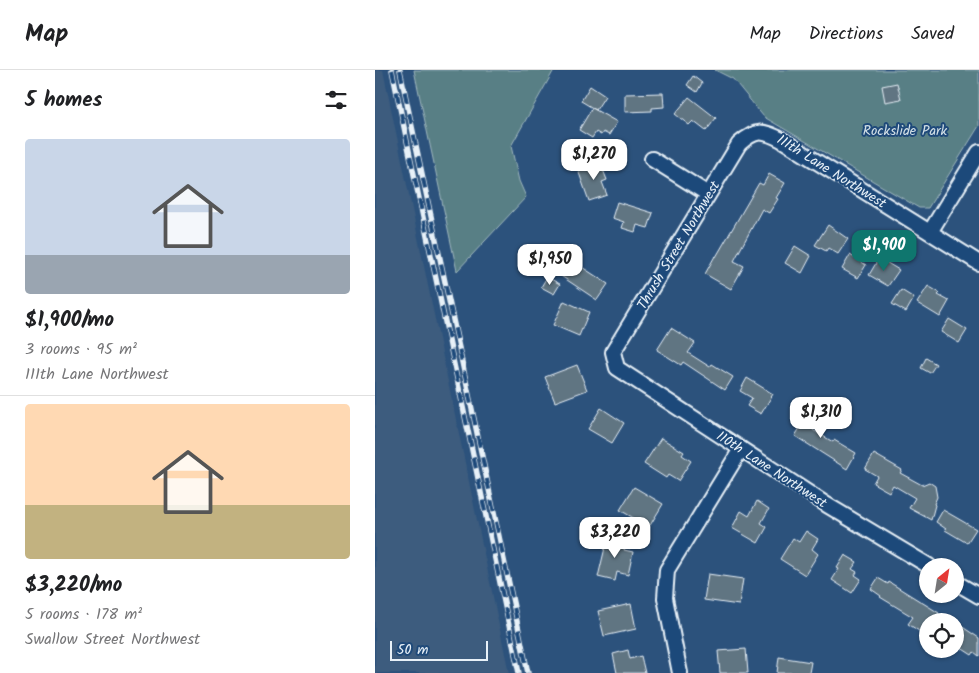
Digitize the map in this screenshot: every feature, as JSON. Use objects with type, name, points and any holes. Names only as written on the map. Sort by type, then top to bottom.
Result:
[{"type":"street","name":"Thrush Street Northwest","points":[[617,368],[613,352],[708,194],[739,144],[749,136],[759,132]]},
{"type":"street","name":"111th Lane Northwest","points":[[759,132],[771,134],[782,140],[979,263]]},
{"type":"street","points":[[930,232],[979,152]]},
{"type":"street","points":[[652,159],[708,194]]},
{"type":"street","name":"110th Lane Northwest","points":[[617,368],[827,505],[919,560]]},
{"type":"street","points":[[680,673],[665,598],[667,570],[741,449]]},
{"type":"street","points":[[964,587],[979,596]]},
{"type":"shaded area","points":[[375,70],[383,70],[509,673],[375,673]]},
{"type":"green space","points":[[414,70],[554,70],[511,146],[519,181],[526,197],[457,271]]},
{"type":"green space","name":"Rockslide Park","points":[[715,70],[979,70],[979,126],[928,208],[919,208],[764,117],[733,79]]},
{"type":"building","points":[[693,76],[702,83],[697,92],[687,85]]},
{"type":"building","points":[[897,83],[901,99],[885,102],[882,86]]},
{"type":"building","points":[[590,86],[605,96],[596,110],[581,101]]},
{"type":"building","points":[[663,93],[664,107],[652,108],[652,111],[625,112],[625,94]]},
{"type":"building","points":[[689,97],[716,118],[706,131],[693,121],[689,125],[675,114]]},
{"type":"building","points":[[592,108],[617,122],[609,135],[603,132],[601,135],[596,132],[592,138],[579,130]]},
{"type":"building","points":[[600,162],[607,180],[602,182],[607,195],[589,201],[578,170]]},
{"type":"building","points":[[769,174],[785,183],[769,213],[762,209],[734,261],[744,266],[731,289],[705,274],[759,183],[763,185]]},
{"type":"building","points":[[617,202],[653,213],[648,228],[637,225],[635,232],[622,228],[624,222],[612,218]]},
{"type":"building","points":[[828,225],[848,239],[838,254],[828,248],[826,251],[815,245]]},
{"type":"building","points":[[795,246],[811,256],[802,273],[785,263]]},
{"type":"building","points":[[850,255],[866,265],[858,278],[842,269]]},
{"type":"building","points":[[879,258],[899,270],[888,286],[869,275]]},
{"type":"building","points":[[571,260],[608,284],[597,300],[561,276]]},
{"type":"building","points":[[547,277],[560,284],[554,294],[541,287]]},
{"type":"building","points":[[928,286],[940,293],[938,295],[949,301],[940,317],[917,303]]},
{"type":"building","points":[[901,290],[914,298],[906,312],[892,304]]},
{"type":"building","points":[[564,301],[589,312],[579,336],[553,325]]},
{"type":"building","points":[[949,319],[967,330],[959,343],[941,332]]},
{"type":"building","points":[[671,328],[695,343],[688,353],[710,367],[712,364],[733,377],[725,390],[683,362],[681,365],[657,350]]},
{"type":"building","points":[[926,358],[936,364],[930,373],[921,368]]},
{"type":"building","points":[[577,365],[587,390],[555,402],[545,377]]},
{"type":"building","points":[[747,378],[773,394],[761,414],[747,406],[752,398],[740,391]]},
{"type":"building","points":[[800,406],[820,418],[813,430],[856,453],[847,469],[795,436],[800,428],[792,420]]},
{"type":"building","points":[[601,408],[624,423],[612,443],[588,429]]},
{"type":"building","points":[[661,438],[684,452],[682,455],[691,461],[678,481],[668,475],[666,478],[644,464]]},
{"type":"building","points":[[874,454],[902,470],[900,473],[922,485],[929,482],[935,486],[937,497],[931,520],[909,508],[915,498],[893,485],[889,492],[873,483],[877,476],[865,469]]},
{"type":"building","points":[[634,487],[663,504],[649,527],[620,510]]},
{"type":"building","points":[[757,501],[769,509],[761,523],[767,527],[758,543],[732,528],[741,511],[749,516]]},
{"type":"building","points":[[943,510],[976,529],[967,543],[945,530],[936,522]]},
{"type":"building","points":[[806,531],[818,539],[812,549],[818,554],[805,575],[780,559],[793,538],[799,542]]},
{"type":"building","points":[[608,535],[627,539],[624,550],[633,552],[628,575],[617,572],[615,581],[598,577]]},
{"type":"building","points":[[845,555],[857,562],[852,569],[857,572],[855,575],[861,579],[852,593],[832,580]]},
{"type":"building","points":[[708,574],[743,579],[739,605],[704,600]]},
{"type":"building","points":[[878,578],[888,584],[889,582],[919,601],[919,603],[923,603],[939,613],[919,613],[919,631],[908,624],[913,617],[880,597],[871,589]]},
{"type":"building","points":[[631,604],[636,629],[604,636],[598,611]]},
{"type":"building","points":[[964,628],[979,638],[979,656],[974,652],[972,655],[964,650]]},
{"type":"building","points":[[746,649],[748,673],[720,673],[718,651]]},
{"type":"building","points":[[628,650],[630,659],[641,656],[645,673],[617,673],[613,654]]},
{"type":"building","points":[[779,657],[811,662],[809,673],[777,673]]},
{"type":"railway","points":[[392,70],[519,673]]},
{"type":"railway","points":[[400,70],[528,673]]}]
